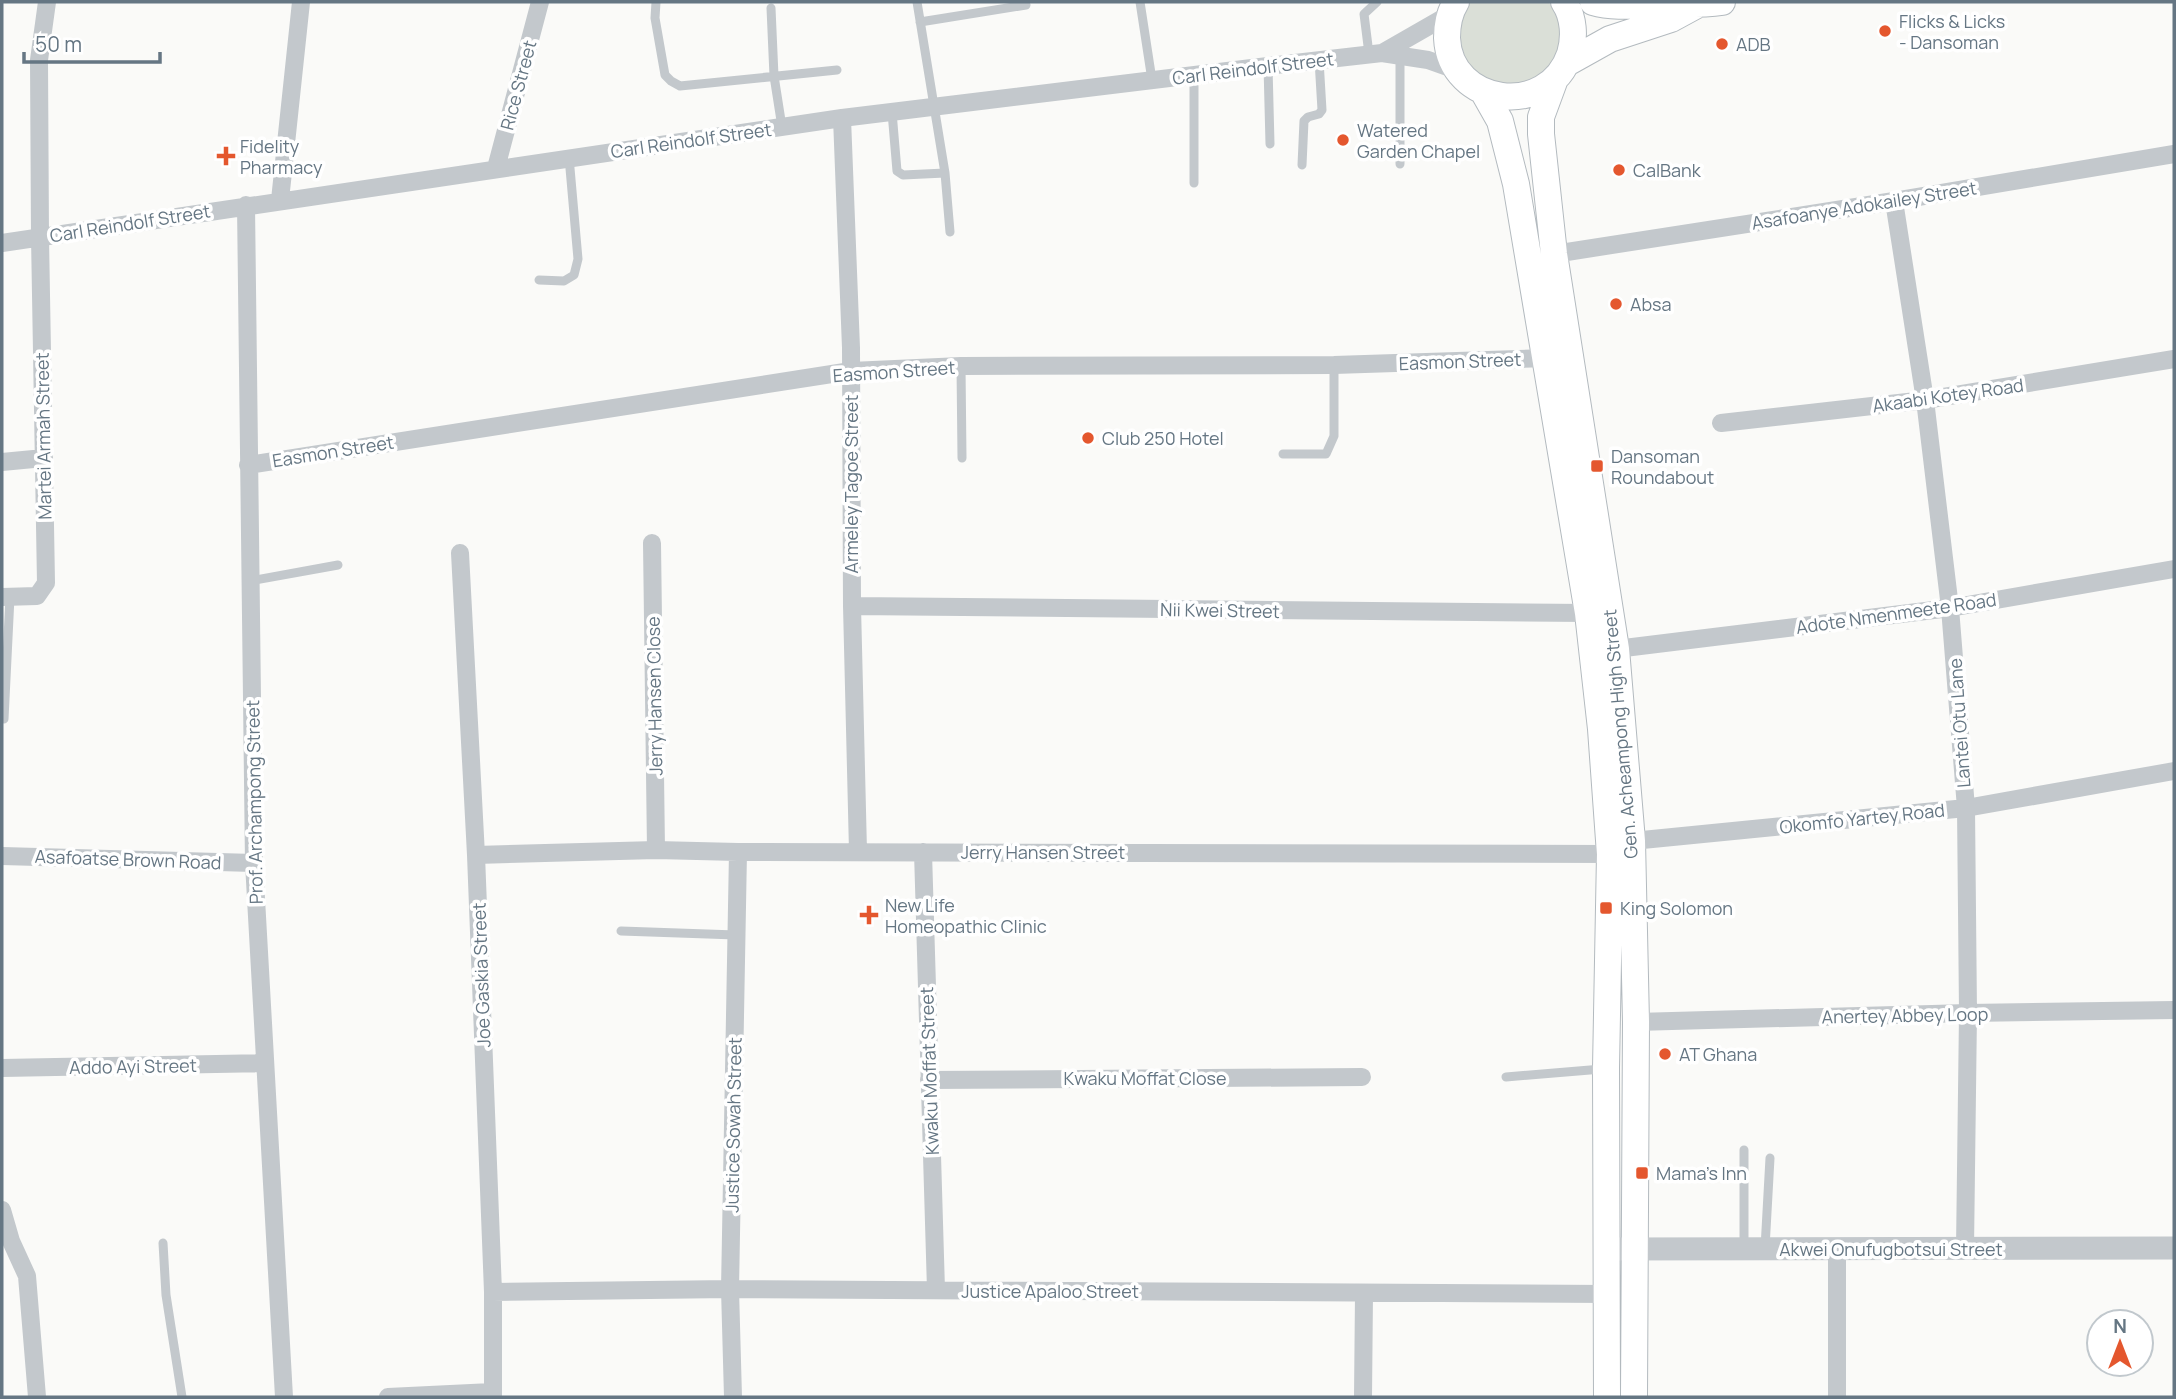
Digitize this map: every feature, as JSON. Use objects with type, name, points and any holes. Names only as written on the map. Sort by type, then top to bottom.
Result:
[{"type":"main road","points":[[1561,71],[1573,44],[1573,24],[1564,2]]},
{"type":"main road","points":[[1593,2],[1606,6],[1695,6],[1722,2]]},
{"type":"main road","points":[[1453,8],[1447,27],[1448,47],[1455,65],[1467,80],[1483,91],[1502,97],[1521,96],[1539,90],[1561,71],[1610,39],[1671,19],[1695,6]]},
{"type":"main road","name":"Gen. Acheampong High Street","points":[[1561,71],[1541,117],[1554,254],[1616,649],[1621,847],[1636,1022],[1634,1397]]},
{"type":"main road","name":"Gen. Acheampong High Street","points":[[1483,91],[1495,109],[1505,136],[1516,184],[1588,614],[1601,729],[1621,847],[1606,1068],[1607,1397]]},
{"type":"street","name":"Martei Armah Street","points":[[6,597],[37,596],[46,583],[39,60],[47,2]]},
{"type":"street","points":[[280,200],[301,2]]},
{"type":"street","name":"Rice Street","points":[[496,168],[540,2]]},
{"type":"street","name":"Carl Reindolf Street","points":[[1376,53],[1453,8]]},
{"type":"street","name":"Carl Reindolf Street","points":[[2,243],[842,118],[1376,53],[1427,60],[1459,71]]},
{"type":"street","name":"Armeley Tagoe Street","points":[[842,118],[851,372],[852,606],[858,851]]},
{"type":"street","name":"Asafoanye Adokailey Street","points":[[1554,254],[2174,154]]},
{"type":"street","name":"Lantei Otu Lane","points":[[1894,201],[1926,400],[1950,608],[1966,808],[1968,1013],[1965,1249]]},
{"type":"street","name":"Prof. Archampong Street","points":[[246,205],[254,863],[284,1397]]},
{"type":"street","name":"Easmon Street","points":[[248,465],[851,372],[961,366],[1334,365],[1546,358]]},
{"type":"street","name":"Akaabi Kotey Road","points":[[1721,422],[1926,400],[2174,359]]},
{"type":"street","points":[[2,462],[44,458]]},
{"type":"street","name":"Jerry Hansen Close","points":[[652,543],[656,849]]},
{"type":"street","name":"Joe Gaskia Street","points":[[460,553],[476,855],[493,1292],[493,1395]]},
{"type":"street","name":"Adote Nmenmeete Road","points":[[1616,649],[1950,608],[2174,569]]},
{"type":"street","name":"Nii Kwei Street","points":[[852,606],[1588,614]]},
{"type":"street","name":"Okomfo Yartey Road","points":[[1621,847],[1966,808],[2174,771]]},
{"type":"street","name":"Jerry Hansen Street","points":[[476,855],[656,849],[923,852],[1621,847]]},
{"type":"street","name":"Justice Sowah Street","points":[[733,1397],[730,1289],[738,852]]},
{"type":"street","name":"Kwaku Moffat Street","points":[[923,852],[936,1290]]},
{"type":"street","name":"Asafoatse Brown Road","points":[[2,856],[254,863]]},
{"type":"street","name":"Anertey Abbey Loop","points":[[1636,1022],[2174,1010]]},
{"type":"street","name":"Addo Ayi Street","points":[[2,1068],[265,1063]]},
{"type":"street","name":"Kwaku Moffat Close","points":[[929,1080],[1362,1077]]},
{"type":"street","points":[[2,1210],[11,1241],[27,1276],[37,1397]]},
{"type":"street","name":"Akwei Onufugbotsui Street","points":[[1608,1249],[2174,1248]]},
{"type":"street","points":[[1837,1249],[1837,1397]]},
{"type":"street","name":"Justice Apaloo Street","points":[[493,1292],[730,1289],[1608,1294]]},
{"type":"street","points":[[1363,1397],[1364,1294]]},
{"type":"street","points":[[388,1397],[493,1395]]},
{"type":"lane","points":[[656,2],[655,18],[665,75],[680,86],[837,70]]},
{"type":"lane","points":[[917,2],[945,173],[950,232]]},
{"type":"lane","points":[[1140,2],[1152,80]]},
{"type":"lane","points":[[1363,2],[1376,53]]},
{"type":"lane","points":[[1364,14],[1377,2]]},
{"type":"lane","points":[[920,22],[1026,5]]},
{"type":"lane","points":[[771,8],[774,76],[782,127]]},
{"type":"lane","points":[[1399,164],[1400,57]]},
{"type":"lane","points":[[1302,166],[1304,121],[1322,110],[1319,60]]},
{"type":"lane","points":[[1268,66],[1270,144]]},
{"type":"lane","points":[[1194,75],[1194,183]]},
{"type":"lane","points":[[892,112],[897,171],[903,175],[945,173]]},
{"type":"lane","points":[[539,280],[564,281],[574,275],[576,268],[578,259],[569,157]]},
{"type":"lane","points":[[1283,454],[1326,454],[1334,436],[1334,365]]},
{"type":"lane","points":[[961,366],[962,458]]},
{"type":"lane","points":[[250,581],[338,565]]},
{"type":"lane","points":[[4,719],[6,597]]},
{"type":"lane","points":[[621,931],[736,935]]},
{"type":"lane","points":[[1506,1077],[1606,1068]]},
{"type":"lane","points":[[1744,1150],[1755,1250]]},
{"type":"lane","points":[[1755,1250],[1770,1158]]},
{"type":"lane","points":[[163,1243],[166,1295],[182,1397]]},
{"type":"shaded area","points":[[1467,2],[1549,2],[1561,23],[1562,40],[1549,72],[1519,89],[1469,74],[1456,23]]},
{"type":"place","name":"Flicks & Licks - Dansoman","points":[[1885,31]]},
{"type":"place","name":"ADB","points":[[1722,44]]},
{"type":"place","name":"Watered Garden Chapel","points":[[1343,140]]},
{"type":"place","name":"Fidelity Pharmacy","points":[[226,156]]},
{"type":"place","name":"CalBank","points":[[1619,170]]},
{"type":"place","name":"Absa","points":[[1616,304]]},
{"type":"place","name":"Club 250 Hotel","points":[[1088,438]]},
{"type":"place","name":"Dansoman Roundabout","points":[[1597,466]]},
{"type":"place","name":"King Solomon","points":[[1606,908]]},
{"type":"place","name":"New Life Homeopathic Clinic","points":[[869,915]]},
{"type":"place","name":"AT Ghana","points":[[1665,1054]]},
{"type":"place","name":"Mama's Inn","points":[[1642,1173]]}]
